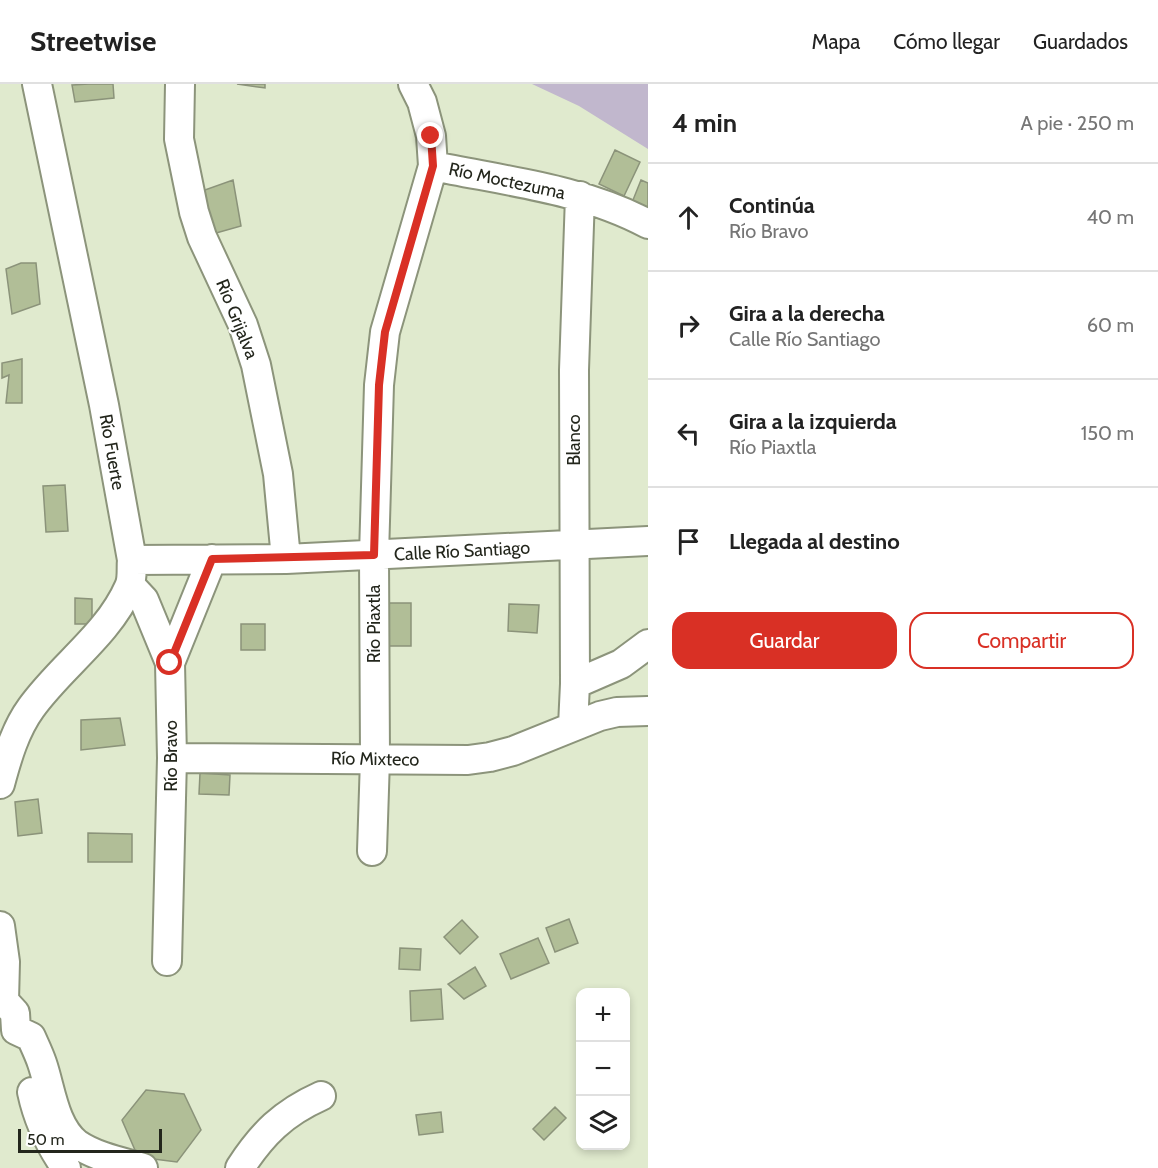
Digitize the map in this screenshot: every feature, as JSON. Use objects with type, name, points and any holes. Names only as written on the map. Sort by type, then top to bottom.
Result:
[{"type":"street","name":"Río Fuerte","points":[[37,84],[104,405],[131,572]]},
{"type":"street","name":"Río Grijalva","points":[[180,84],[179,139],[194,212],[202,237],[243,325],[256,365],[278,474],[286,559]]},
{"type":"street","name":"Río Piaxtla","points":[[372,851],[375,759],[374,555],[379,385],[385,332],[433,166],[431,136],[422,102],[413,84]]},
{"type":"street","name":"Río Moctezuma","points":[[433,166],[580,196],[648,224]]},
{"type":"street","name":"Blanco","points":[[573,726],[575,684],[574,370],[580,196]]},
{"type":"street","name":"Calle Río Santiago","points":[[131,572],[212,559],[286,559],[648,542]]},
{"type":"street","name":"Río Bravo","points":[[166,961],[172,758],[170,663],[212,559]]},
{"type":"street","points":[[131,572],[170,663]]},
{"type":"street","points":[[0,784],[13,742],[29,710],[111,617],[131,572]]},
{"type":"street","points":[[575,684],[621,664],[648,644]]},
{"type":"street","name":"Río Mixteco","points":[[172,758],[468,760],[513,751],[573,726],[617,712],[648,711]]},
{"type":"street","points":[[0,927],[5,962],[1,1001],[15,1013],[16,1029],[37,1116],[58,1163]]},
{"type":"street","points":[[16,1029],[31,1037],[42,1063],[58,1115],[77,1143],[99,1155],[143,1168]]},
{"type":"street","points":[[240,1168],[255,1144],[274,1125],[302,1104],[321,1096]]},
{"type":"shaded area","points":[[532,84],[648,84],[648,149],[579,106]]},
{"type":"building","points":[[113,84],[114,98],[75,102],[72,85]]},
{"type":"building","points":[[237,84],[265,84],[265,88]]},
{"type":"building","points":[[615,150],[640,162],[624,196],[599,184]]},
{"type":"building","points":[[233,180],[241,226],[202,237],[202,191]]},
{"type":"building","points":[[641,180],[648,183],[648,212],[631,205]]},
{"type":"building","points":[[21,263],[36,263],[40,304],[12,314],[6,269]]},
{"type":"building","points":[[22,359],[22,403],[6,403],[9,375],[2,378],[2,363]]},
{"type":"building","points":[[65,485],[68,531],[46,532],[43,486]]},
{"type":"building","points":[[75,598],[92,599],[92,624],[75,624]]},
{"type":"building","points":[[383,603],[411,603],[411,646],[383,646]]},
{"type":"building","points":[[509,604],[539,605],[537,633],[508,631]]},
{"type":"building","points":[[241,624],[265,624],[265,650],[241,650]]},
{"type":"building","points":[[120,718],[125,745],[81,750],[81,720]]},
{"type":"building","points":[[200,773],[230,775],[229,795],[199,794]]},
{"type":"building","points":[[38,799],[42,833],[18,836],[15,802]]},
{"type":"building","points":[[88,833],[132,834],[132,862],[88,862]]},
{"type":"building","points":[[569,919],[578,943],[555,952],[546,928]]},
{"type":"building","points":[[462,920],[478,937],[460,954],[444,937]]},
{"type":"building","points":[[538,938],[549,963],[511,979],[500,954]]},
{"type":"building","points":[[400,948],[421,949],[420,970],[399,969]]},
{"type":"building","points":[[475,967],[486,986],[464,999],[448,984]]},
{"type":"building","points":[[441,989],[443,1019],[411,1021],[410,991]]},
{"type":"building","points":[[146,1090],[184,1094],[201,1130],[177,1162],[138,1157],[122,1120]]},
{"type":"building","points":[[555,1107],[566,1118],[544,1140],[533,1129]]},
{"type":"building","points":[[441,1112],[443,1132],[419,1135],[416,1115]]},
{"type":"route","points":[[170,663],[212,559],[286,559],[374,555],[379,385],[385,332],[433,166],[431,136]]}]
